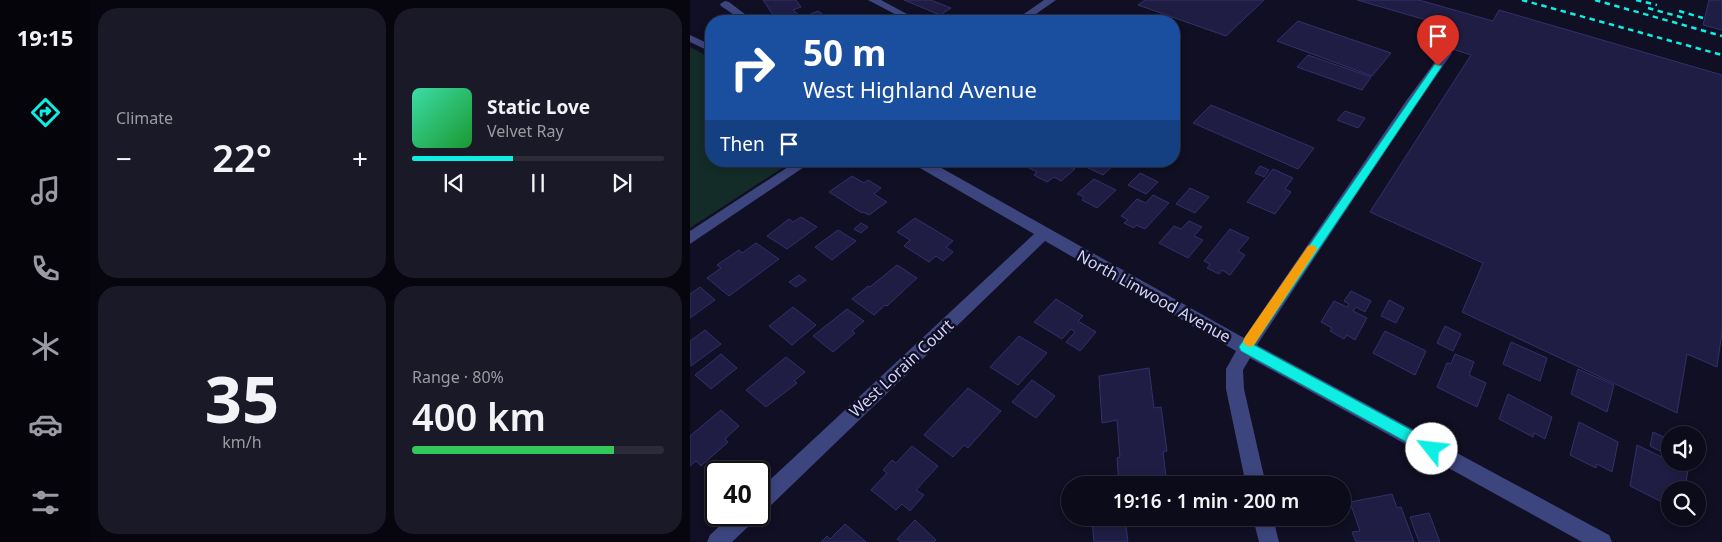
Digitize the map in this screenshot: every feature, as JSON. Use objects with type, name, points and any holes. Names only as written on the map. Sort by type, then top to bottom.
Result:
[{"type":"street","points":[[872,0],[903,15]]},
{"type":"street","points":[[1028,15],[1051,0]]},
{"type":"street","points":[[725,4],[741,15]]},
{"type":"street","points":[[690,38],[705,45]]},
{"type":"street","points":[[1254,476],[1235,389],[1234,369],[1246,347],[1410,104],[1447,53]]},
{"type":"street","points":[[690,238],[798,167]]},
{"type":"street","name":"North Linwood Avenue","points":[[928,167],[1246,347],[1602,542]]},
{"type":"street","name":"West Lorain Court","points":[[770,493],[1044,233]]},
{"type":"street","points":[[717,542],[734,526]]},
{"type":"street","points":[[1266,526],[1269,542]]},
{"type":"green space","points":[[690,47],[705,55],[705,167],[784,167],[690,228]]},
{"type":"building","points":[[763,0],[796,0],[801,7],[793,10],[799,15],[773,15]]},
{"type":"building","points":[[904,0],[931,0],[951,8],[940,15]]},
{"type":"building","points":[[1145,0],[1264,0],[1226,36],[1180,20],[1180,15],[1166,15],[1138,5]]},
{"type":"building","points":[[1357,0],[1419,0],[1493,21],[1499,10],[1722,75],[1722,332],[1717,367],[1687,354],[1677,413],[1462,312],[1483,263],[1370,212],[1471,55],[1427,41],[1440,24]]},
{"type":"building","points":[[1709,0],[1722,0],[1722,30],[1703,25]]},
{"type":"building","points":[[818,11],[824,15],[808,15]]},
{"type":"building","points":[[1298,21],[1391,53],[1372,76],[1277,41]]},
{"type":"building","points":[[1308,55],[1371,77],[1362,90],[1297,67]]},
{"type":"building","points":[[1211,105],[1314,148],[1298,169],[1193,123]]},
{"type":"building","points":[[1345,111],[1365,118],[1358,128],[1337,120]]},
{"type":"building","points":[[1260,166],[1269,170],[1264,177],[1255,173]]},
{"type":"building","points":[[1027,167],[1071,167],[1075,169],[1061,181],[1054,177],[1047,182],[1034,175],[1037,172]]},
{"type":"building","points":[[1086,167],[1112,167],[1103,175]]},
{"type":"building","points":[[1273,169],[1293,178],[1285,189],[1291,192],[1275,214],[1247,202]]},
{"type":"building","points":[[1140,173],[1158,182],[1146,194],[1128,185]]},
{"type":"building","points":[[852,176],[864,183],[868,180],[881,188],[874,194],[887,202],[869,215],[862,213],[829,192]]},
{"type":"building","points":[[1094,179],[1116,190],[1097,208],[1082,200],[1084,197],[1077,194]]},
{"type":"building","points":[[1190,188],[1209,197],[1195,213],[1176,204]]},
{"type":"building","points":[[1153,195],[1169,203],[1145,229],[1136,225],[1134,228],[1124,223],[1128,220],[1121,216],[1137,199],[1146,203]]},
{"type":"building","points":[[801,217],[817,227],[787,249],[767,236],[789,219],[793,222]]},
{"type":"building","points":[[915,218],[953,241],[946,247],[953,252],[943,261],[936,256],[929,262],[904,246],[910,240],[897,232]]},
{"type":"building","points":[[1189,221],[1202,227],[1194,236],[1203,240],[1188,258],[1159,243],[1174,226],[1181,229]]},
{"type":"building","points":[[861,223],[868,227],[861,233],[854,229]]},
{"type":"building","points":[[1230,229],[1249,238],[1238,251],[1245,255],[1230,275],[1222,270],[1219,274],[1207,268],[1210,264],[1204,261]]},
{"type":"building","points":[[838,230],[856,241],[832,260],[815,247]]},
{"type":"building","points":[[756,243],[779,259],[729,296],[707,278],[721,268],[717,265],[739,250],[742,253]]},
{"type":"building","points":[[897,265],[917,278],[887,306],[885,305],[874,315],[852,299],[868,286],[870,287]]},
{"type":"building","points":[[799,275],[806,280],[796,287],[789,282]]},
{"type":"building","points":[[700,287],[715,300],[690,318],[690,294]]},
{"type":"building","points":[[1351,291],[1371,301],[1365,312],[1356,307],[1353,311],[1367,318],[1355,340],[1347,335],[1344,339],[1330,331],[1332,328],[1321,322],[1334,301],[1347,307],[1349,304],[1344,301]]},
{"type":"building","points":[[1056,299],[1083,316],[1078,321],[1096,332],[1080,351],[1066,342],[1075,332],[1071,329],[1062,339],[1034,322]]},
{"type":"building","points":[[1389,300],[1404,308],[1396,323],[1381,316]]},
{"type":"building","points":[[793,307],[816,325],[792,345],[769,326]]},
{"type":"building","points":[[847,309],[864,321],[852,331],[855,333],[833,352],[813,336]]},
{"type":"building","points":[[1445,326],[1461,334],[1453,351],[1437,343]]},
{"type":"building","points":[[705,330],[721,344],[691,366],[690,341]]},
{"type":"building","points":[[1385,331],[1426,351],[1415,375],[1373,353]]},
{"type":"building","points":[[1019,336],[1047,353],[1018,385],[990,367]]},
{"type":"building","points":[[1511,342],[1547,358],[1540,381],[1503,364]]},
{"type":"building","points":[[721,354],[737,368],[711,389],[695,375]]},
{"type":"building","points":[[1455,354],[1474,362],[1469,375],[1486,383],[1477,407],[1437,387],[1447,363],[1451,364]]},
{"type":"building","points":[[786,357],[805,372],[794,381],[797,383],[766,407],[746,390]]},
{"type":"building","points":[[1149,368],[1154,408],[1161,407],[1167,451],[1163,452],[1166,476],[1118,476],[1117,458],[1120,457],[1117,420],[1102,423],[1099,376]]},
{"type":"building","points":[[1578,369],[1614,385],[1607,412],[1571,394]]},
{"type":"building","points":[[1032,380],[1055,396],[1036,418],[1012,402]]},
{"type":"building","points":[[968,388],[1001,411],[968,448],[964,445],[953,457],[924,435]]},
{"type":"building","points":[[1508,394],[1552,417],[1545,439],[1534,433],[1533,437],[1499,419]]},
{"type":"building","points":[[721,410],[739,426],[725,439],[728,442],[701,466],[696,461],[690,466],[690,436]]},
{"type":"building","points":[[1579,422],[1618,442],[1612,472],[1597,464],[1596,468],[1570,455]]},
{"type":"building","points":[[1653,432],[1661,436],[1661,452],[1650,446]]},
{"type":"building","points":[[1637,445],[1661,457],[1661,471],[1688,471],[1686,481],[1661,481],[1661,502],[1630,486]]},
{"type":"building","points":[[912,446],[938,466],[916,490],[924,495],[910,511],[902,504],[896,510],[871,490],[887,473],[883,470],[892,460],[896,463]]},
{"type":"building","points":[[1392,494],[1397,508],[1401,507],[1414,542],[1356,542],[1352,532],[1360,531],[1351,502]]},
{"type":"building","points":[[1429,513],[1440,542],[1419,542],[1410,517]]},
{"type":"building","points":[[915,520],[936,540],[934,542],[901,542],[897,539]]},
{"type":"building","points":[[845,524],[866,542],[821,542],[827,536],[830,539]]},
{"type":"building","points":[[1092,526],[1126,526],[1128,542],[1094,542]]},
{"type":"railway","points":[[1522,0],[1722,55]]},
{"type":"railway","points":[[1595,0],[1722,36]]},
{"type":"railway","points":[[1636,0],[1657,5]]},
{"type":"railway","points":[[1648,8],[1684,18]]},
{"type":"railway","points":[[1679,11],[1703,18]]},
{"type":"slow traffic","points":[[1250,341],[1311,249]]},
{"type":"route","points":[[1432,449],[1246,347],[1410,104],[1438,66]]}]
